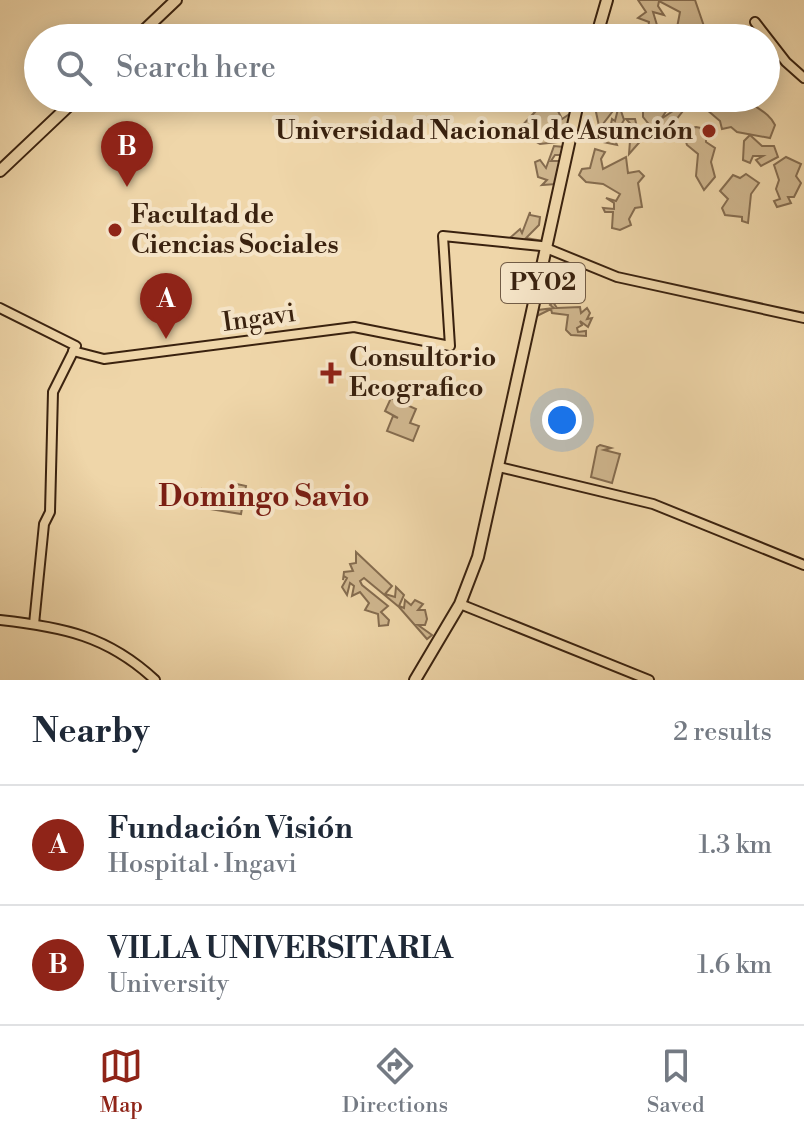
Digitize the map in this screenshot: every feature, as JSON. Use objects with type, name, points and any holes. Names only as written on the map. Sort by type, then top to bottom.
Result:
[{"type":"highway","points":[[153,24],[179,0]]},
{"type":"highway","points":[[596,24],[600,0]]},
{"type":"highway","points":[[599,24],[607,0]]},
{"type":"highway","points":[[0,169],[59,112]]},
{"type":"highway","points":[[0,169],[60,112]]},
{"type":"highway","name":"PY02","points":[[418,680],[462,605],[478,557],[501,467],[579,112]]},
{"type":"main road","points":[[780,54],[804,78]]},
{"type":"main road","name":"Ingavi","points":[[0,308],[74,348],[104,359],[354,327],[450,346],[443,236],[549,249]]},
{"type":"main road","points":[[549,249],[617,277],[804,318]]},
{"type":"main road","points":[[34,624],[44,524],[50,512],[53,392],[74,348]]},
{"type":"main road","points":[[501,467],[635,499],[804,567]]},
{"type":"main road","points":[[462,605],[649,680]]},
{"type":"main road","points":[[0,620],[64,629],[126,653],[155,680]]},
{"type":"shaded area","points":[[638,0],[695,0],[703,24],[678,24],[680,12],[659,1],[658,6],[664,15],[653,12],[657,24],[649,24],[638,18],[646,12]]},
{"type":"shaded area","points":[[535,112],[558,112],[562,119],[575,112],[546,245],[513,242],[511,237],[520,229],[522,233],[530,212],[530,215],[540,217],[539,225],[526,238],[543,241],[556,184],[542,185],[547,180],[538,177],[535,162],[540,160],[546,168],[554,146],[564,147],[563,154],[567,141],[540,144],[517,131]],"holes":[[[555,155],[563,155],[561,161],[551,161]]]},
{"type":"shaded area","points":[[596,112],[612,112],[603,124],[611,124],[617,112],[621,112],[624,120],[614,137],[617,145],[598,141],[600,130],[601,138],[612,139],[612,128],[599,126]]},
{"type":"shaded area","points":[[643,112],[666,112],[661,119],[672,112],[682,112],[672,125],[658,132],[652,128],[629,154],[630,141],[638,138],[638,132],[626,119],[635,119],[638,131],[651,127]]},
{"type":"shaded area","points":[[710,112],[765,112],[775,125],[770,138],[737,132],[731,127],[722,129],[720,121]]},
{"type":"shaded area","points":[[685,129],[706,129],[706,142],[715,148],[711,162],[715,177],[704,190],[696,176],[698,154],[687,145],[683,133]]},
{"type":"shaded area","points":[[750,135],[762,146],[774,146],[778,157],[761,166],[756,160],[763,156],[753,156],[750,163],[743,160],[744,141]]},
{"type":"shaded area","points":[[595,149],[605,152],[601,159],[603,169],[626,157],[628,173],[639,171],[644,176],[638,183],[642,207],[635,208],[629,219],[631,225],[620,230],[612,228],[613,212],[605,212],[603,208],[614,209],[614,203],[606,198],[616,201],[620,194],[603,184],[586,182],[579,175],[582,169],[590,168]]},
{"type":"shaded area","points":[[786,157],[801,164],[796,176],[801,183],[794,197],[788,197],[791,203],[777,207],[774,201],[780,199],[776,189],[779,180],[774,165]]},
{"type":"shaded area","points":[[746,174],[759,183],[751,194],[748,223],[742,221],[742,217],[725,215],[722,208],[728,199],[720,191],[733,175],[740,178]]},
{"type":"shaded area","points":[[553,302],[557,308],[580,307],[581,313],[587,308],[590,313],[587,319],[592,318],[588,327],[580,321],[582,325],[577,328],[578,332],[586,331],[586,336],[571,335],[566,330],[568,315],[552,313],[551,309],[537,316],[538,310],[554,308],[550,305]]},
{"type":"shaded area","points":[[391,398],[416,409],[410,423],[419,426],[413,441],[387,431],[393,416],[398,418],[385,411]]},
{"type":"shaded area","points":[[600,445],[611,448],[604,450],[620,454],[612,483],[591,477]]},
{"type":"shaded area","points":[[232,483],[246,486],[241,514],[198,507],[202,489],[229,495]]},
{"type":"shaded area","points":[[356,552],[392,586],[385,594],[395,597],[396,587],[404,595],[399,606],[404,608],[405,600],[411,605],[415,600],[423,604],[418,610],[425,610],[427,619],[425,625],[418,625],[432,635],[427,639],[399,607],[364,578],[360,581],[362,585],[388,606],[381,612],[389,620],[388,625],[379,626],[378,614],[365,610],[369,603],[360,592],[352,596],[354,586],[350,583],[347,595],[342,587],[347,578],[344,576],[343,580],[344,572],[353,571],[350,564],[356,563]]},
{"type":"place","name":"Universidad Nacional de Asunción","points":[[709,131]]},
{"type":"place","name":"VILLA UNIVERSITARIA","points":[[127,187]]},
{"type":"place","name":"Facultad de Ciencias Sociales","points":[[115,230]]},
{"type":"place","name":"Fundación Visión","points":[[166,339]]},
{"type":"place","name":"Consultorio Ecografico","points":[[331,373]]},
{"type":"district","name":"Domingo Savio","points":[[264,497]]}]
